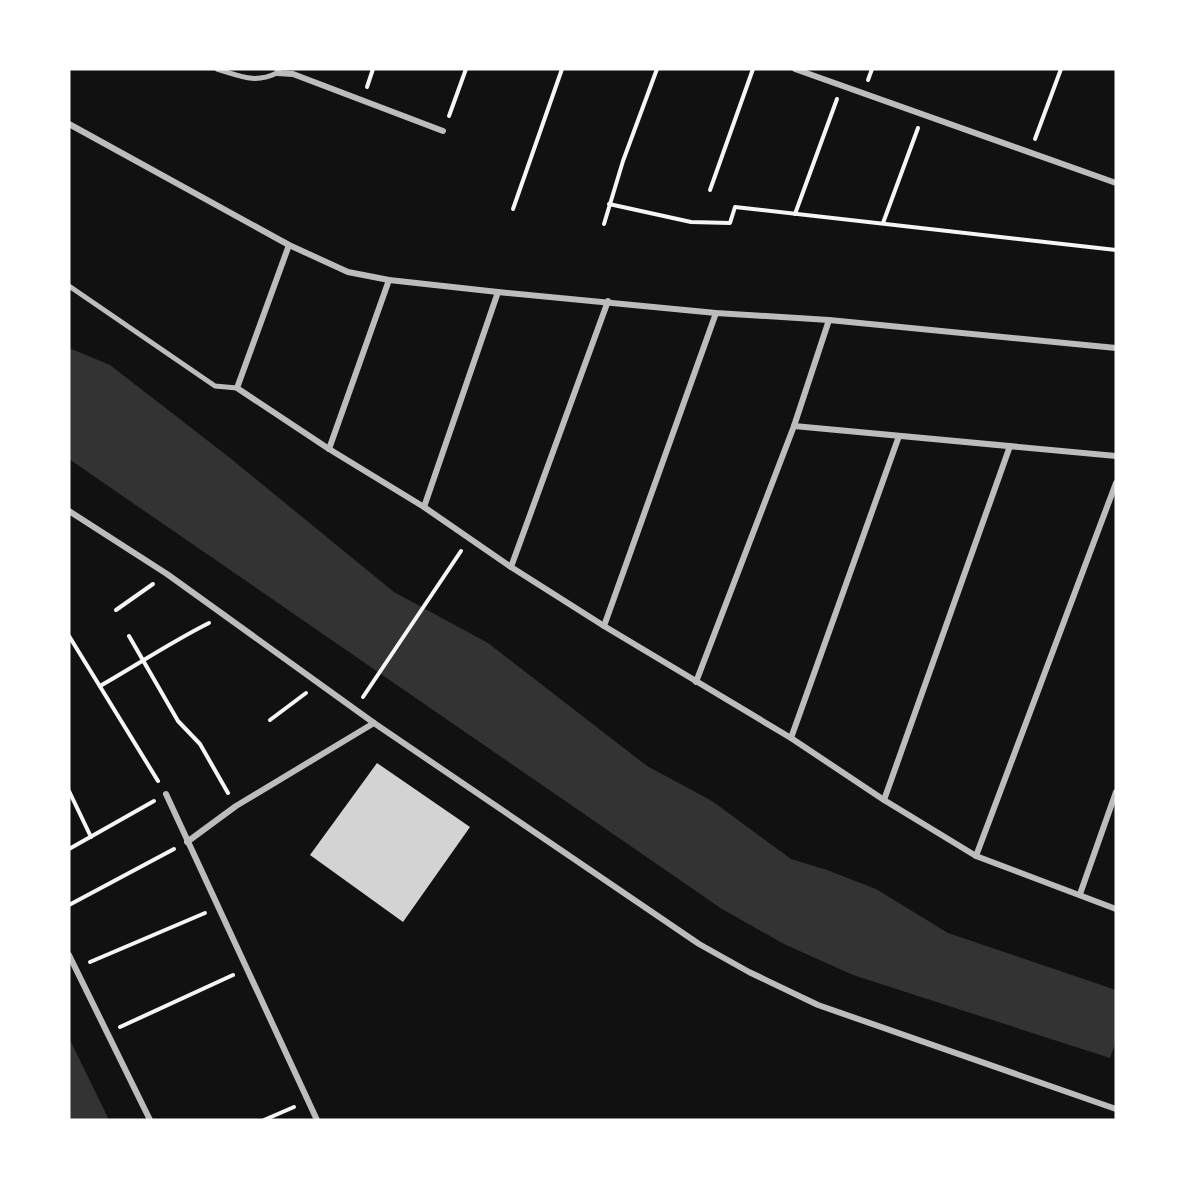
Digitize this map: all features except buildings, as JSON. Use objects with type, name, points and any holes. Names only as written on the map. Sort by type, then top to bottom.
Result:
[{"type":"street","points":[[218,69],[260,80],[278,71],[292,74],[443,131]]},
{"type":"street","points":[[795,69],[1116,183]]},
{"type":"street","points":[[69,123],[290,246],[348,272],[389,280],[498,292],[716,313],[829,320],[1116,348]]},
{"type":"street","points":[[237,388],[290,246]]},
{"type":"street","points":[[329,449],[389,280]]},
{"type":"street","points":[[69,286],[215,386],[237,388],[329,449],[424,507],[604,626],[791,738],[884,800],[976,856],[1116,909]]},
{"type":"street","points":[[424,507],[498,292]]},
{"type":"street","points":[[512,567],[608,301]]},
{"type":"street","points":[[604,626],[716,313]]},
{"type":"street","points":[[696,682],[794,426],[829,320]]},
{"type":"street","points":[[794,426],[1116,456]]},
{"type":"street","points":[[791,738],[899,436]]},
{"type":"street","points":[[884,800],[1010,446]]},
{"type":"street","points":[[976,856],[1116,483]]},
{"type":"street","points":[[69,511],[167,574],[374,723],[699,944],[748,972],[818,1005],[1116,1109]]},
{"type":"street","points":[[188,842],[236,807],[374,723]]},
{"type":"street","points":[[1080,894],[1116,792]]},
{"type":"street","points":[[166,794],[317,1120]]},
{"type":"street","points":[[69,955],[150,1120]]},
{"type":"path","points":[[443,131],[466,69]]},
{"type":"path","points":[[513,209],[562,69]]},
{"type":"path","points":[[604,224],[623,160],[657,69]]},
{"type":"path","points":[[710,190],[753,69]]},
{"type":"path","points":[[1030,152],[1060,69]]},
{"type":"path","points":[[795,214],[842,86]]},
{"type":"path","points":[[883,223],[923,115]]},
{"type":"path","points":[[609,204],[691,222],[730,223],[735,207],[1116,250]]},
{"type":"path","points":[[373,682],[470,538]]},
{"type":"path","points":[[117,610],[167,574]]},
{"type":"path","points":[[100,686],[144,662],[181,637],[224,616]]},
{"type":"path","points":[[129,636],[178,721],[200,744],[236,807]]},
{"type":"path","points":[[69,849],[166,794],[70,639]]},
{"type":"path","points":[[270,720],[319,683]]},
{"type":"path","points":[[69,791],[91,837]]},
{"type":"path","points":[[69,905],[188,842]]},
{"type":"path","points":[[75,968],[219,907]]},
{"type":"path","points":[[107,1033],[248,969]]},
{"type":"path","points":[[264,1120],[308,1101]]},
{"type":"shaded area","points":[[69,348],[110,365],[230,458],[394,592],[488,643],[647,766],[712,801],[791,859],[876,889],[948,933],[1116,990],[1116,1041],[1110,1058],[853,975],[784,944],[722,909],[69,459]]},
{"type":"shaded area","points":[[69,1038],[109,1120],[69,1120]]}]
